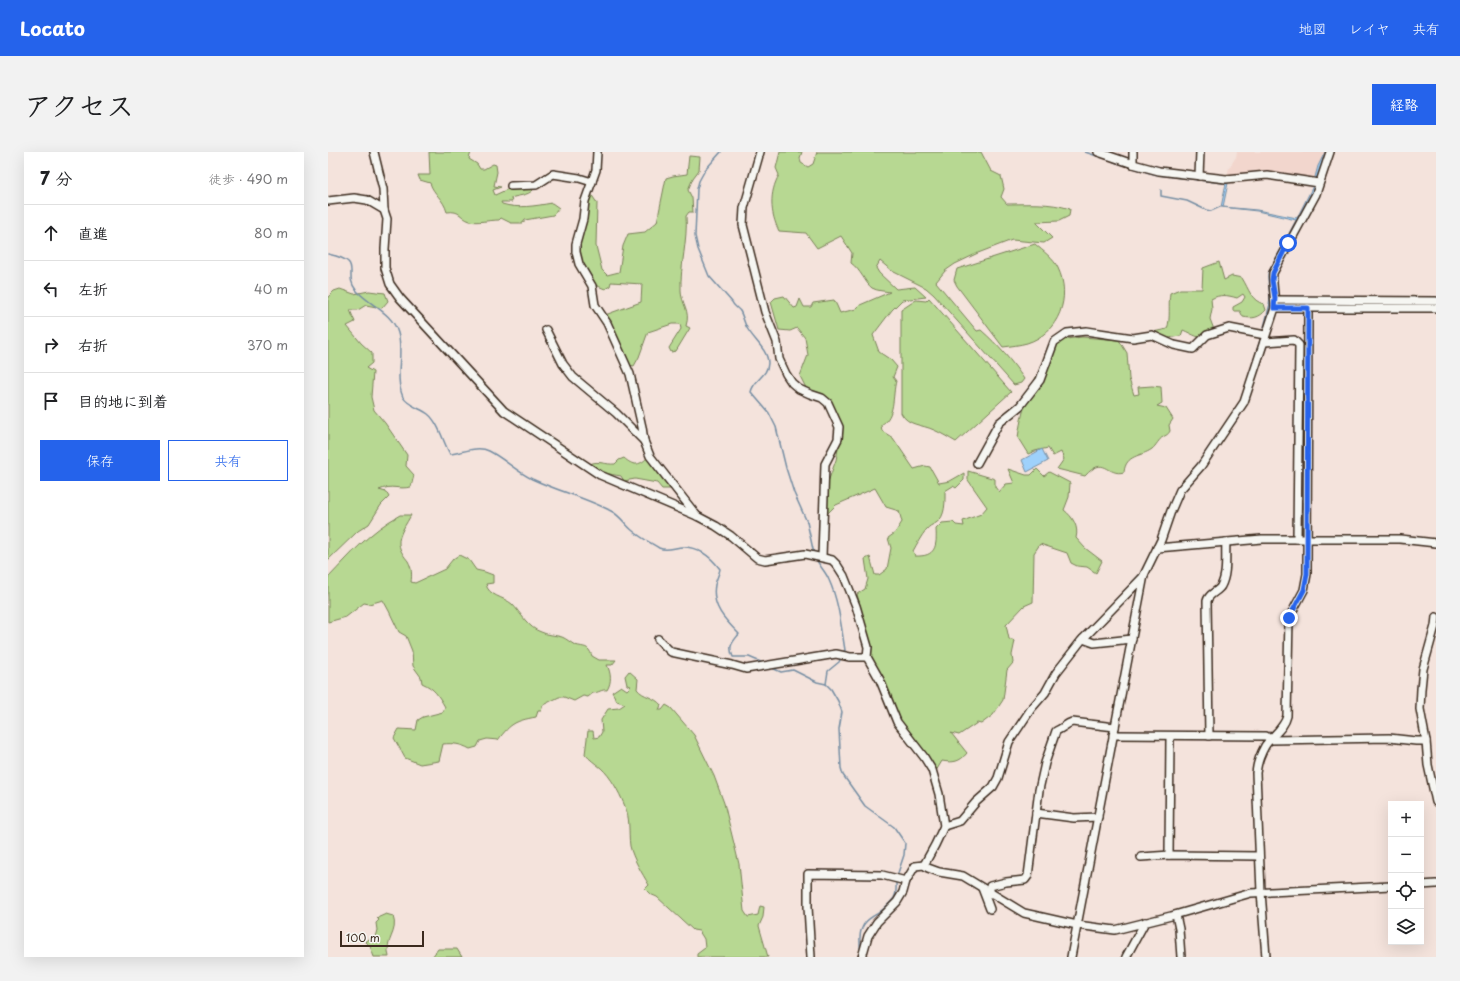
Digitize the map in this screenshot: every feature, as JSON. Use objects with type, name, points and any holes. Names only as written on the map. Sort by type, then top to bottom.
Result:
[{"type":"street","points":[[374,152],[385,200],[384,210],[387,219],[385,268],[390,284],[400,298],[504,411],[600,475],[697,516],[716,526],[731,536],[757,558],[764,560],[805,554],[832,560],[844,576],[856,606],[868,647],[867,656],[880,680],[897,722],[932,770],[939,794],[944,826],[924,865]]},
{"type":"street","points":[[597,152],[596,170],[585,201],[576,244],[579,264],[592,286],[595,304],[607,323],[630,374],[644,441],[650,456],[697,516]]},
{"type":"street","points":[[760,152],[744,208],[743,225],[765,312],[776,342],[779,359],[786,374],[798,389],[822,398],[828,403],[839,427],[838,439],[825,464],[822,557]]},
{"type":"street","points":[[1098,152],[1159,171],[1226,179],[1267,175],[1319,183]]},
{"type":"street","points":[[1133,152],[1133,164]]},
{"type":"street","points":[[1199,176],[1200,152]]},
{"type":"street","points":[[1071,957],[1144,576],[1158,548],[1180,490],[1201,466],[1244,402],[1274,308],[1275,300],[1272,280],[1273,273],[1288,243],[1311,204],[1330,152]]},
{"type":"street","points":[[511,186],[536,184],[554,174],[579,178],[592,182]]},
{"type":"street","points":[[328,202],[354,198],[367,200],[384,210]]},
{"type":"street","points":[[1275,300],[1436,301]]},
{"type":"street","points":[[1274,308],[1436,308]]},
{"type":"street","points":[[1266,957],[1261,892],[1256,773],[1258,762],[1266,746],[1285,723],[1287,716],[1289,618],[1304,590],[1307,574],[1308,308]]},
{"type":"street","points":[[977,463],[999,423],[1020,406],[1040,380],[1054,342],[1067,333],[1086,331],[1133,338],[1152,335],[1174,345],[1193,349],[1207,335],[1229,328],[1264,338],[1294,340],[1299,345],[1297,539]]},
{"type":"street","points":[[546,330],[563,364],[574,377],[616,413],[644,441]]},
{"type":"street","points":[[1158,548],[1262,539],[1400,539],[1436,543]]},
{"type":"street","points":[[1209,736],[1207,601],[1208,597],[1222,585],[1224,577],[1226,542]]},
{"type":"street","points":[[944,826],[960,821],[976,802],[993,787],[998,778],[1009,742],[1031,709],[1045,693],[1056,673],[1083,639],[1144,576]]},
{"type":"street","points":[[1436,617],[1435,626],[1423,668],[1420,688],[1420,709],[1426,741],[1428,765],[1436,802]]},
{"type":"street","points":[[658,639],[671,652],[732,664],[746,670],[836,654],[850,657],[867,656]]},
{"type":"street","points":[[1083,639],[1094,643],[1132,639]]},
{"type":"street","points":[[990,894],[990,886],[1006,882],[1025,880],[1028,876],[1044,763],[1056,731],[1064,728],[1067,724],[1072,722],[1114,731],[1170,736],[1266,736],[1271,740],[1389,738],[1426,741]]},
{"type":"street","points":[[1169,855],[1170,736]]},
{"type":"street","points":[[1036,813],[1074,818],[1098,817]]},
{"type":"street","points":[[1141,857],[1169,855],[1260,856]]},
{"type":"street","points":[[862,957],[868,936],[878,922],[897,902],[914,866],[924,865],[939,872],[963,876],[990,894],[1024,913],[1077,925],[1115,930],[1176,915],[1251,893],[1388,886]]},
{"type":"street","points":[[811,957],[808,874],[882,875],[906,881]]},
{"type":"street","points":[[1424,885],[1436,884]]},
{"type":"street","points":[[982,888],[990,909]]},
{"type":"street","points":[[1176,915],[1181,957]]},
{"type":"street","points":[[1126,957],[1145,922]]},
{"type":"shaded area","points":[[1237,152],[1324,152],[1314,179],[1267,172],[1227,176],[1229,168],[1236,157]]},
{"type":"green space","points":[[429,152],[471,152],[469,159],[477,164],[480,169],[484,169],[493,164],[496,165],[497,172],[494,186],[501,187],[493,190],[495,195],[508,189],[531,188],[533,190],[526,194],[511,198],[512,202],[501,202],[502,204],[520,207],[552,203],[559,208],[553,215],[525,220],[523,223],[511,223],[501,218],[499,220],[473,222],[467,220],[458,213],[447,212],[430,183],[420,180],[418,175],[430,175]]},
{"type":"green space","points":[[780,152],[802,152],[800,158],[801,163],[808,167],[813,164],[817,152],[981,152],[991,171],[1001,176],[1004,189],[1001,197],[1007,204],[1047,204],[1070,209],[1069,216],[1059,221],[1036,222],[1052,238],[1044,243],[1012,240],[978,253],[955,264],[945,271],[936,282],[977,331],[981,330],[1010,360],[1024,379],[1021,383],[1014,385],[934,295],[926,288],[892,271],[880,261],[876,268],[879,273],[896,289],[915,287],[926,297],[902,300],[892,310],[873,335],[879,352],[891,360],[897,367],[893,377],[896,381],[893,405],[886,421],[881,425],[882,431],[893,438],[914,469],[925,466],[930,467],[939,483],[950,481],[964,473],[964,480],[956,488],[953,486],[945,491],[942,517],[922,535],[913,551],[915,556],[927,555],[934,549],[936,529],[942,523],[953,522],[956,525],[964,526],[963,521],[981,514],[987,507],[968,480],[968,471],[995,479],[995,487],[999,492],[1006,484],[1014,483],[1008,469],[1026,475],[1031,475],[1037,469],[1044,476],[1049,472],[1070,483],[1069,497],[1064,510],[1076,526],[1076,538],[1085,548],[1102,561],[1096,573],[1087,567],[1077,566],[1071,563],[1067,553],[1040,544],[1034,553],[1033,602],[1024,606],[1006,625],[1009,639],[1015,641],[1012,655],[1013,663],[1007,670],[1003,700],[993,715],[981,724],[977,723],[959,735],[951,733],[967,753],[956,761],[942,761],[936,771],[898,718],[871,657],[871,646],[857,594],[865,589],[868,579],[865,559],[870,557],[875,575],[879,575],[887,569],[891,548],[888,538],[895,533],[902,522],[899,511],[886,507],[875,488],[836,505],[827,514],[828,482],[836,460],[840,438],[836,417],[822,401],[806,388],[800,376],[808,355],[805,338],[797,328],[790,331],[779,330],[771,302],[775,298],[784,296],[794,308],[797,307],[800,299],[804,307],[811,307],[813,303],[834,300],[840,313],[856,309],[860,305],[890,292],[876,290],[869,286],[858,269],[851,263],[852,253],[841,236],[817,248],[806,233],[779,231],[772,210],[772,196],[779,175],[776,168]]},
{"type":"green space","points":[[689,156],[700,157],[699,170],[693,178],[688,190],[692,198],[693,212],[689,212],[686,216],[686,234],[681,281],[681,295],[687,311],[686,326],[690,328],[676,351],[671,352],[669,348],[681,329],[680,324],[672,324],[648,332],[634,366],[629,365],[605,315],[641,302],[642,284],[611,282],[610,286],[605,289],[593,284],[581,263],[579,247],[588,200],[591,194],[597,203],[596,246],[602,270],[607,275],[619,272],[623,246],[628,234],[645,232],[657,222],[666,178],[687,174]]},
{"type":"green space","points":[[1035,244],[1051,258],[1058,268],[1062,279],[1064,291],[1060,313],[1055,323],[1038,338],[1024,344],[1003,347],[957,286],[954,280],[957,269]]},
{"type":"green space","points":[[1219,262],[1224,280],[1232,276],[1242,278],[1253,297],[1264,304],[1266,310],[1261,315],[1256,317],[1243,317],[1240,311],[1233,311],[1233,307],[1242,302],[1245,297],[1243,294],[1237,298],[1227,296],[1214,297],[1211,299],[1212,309],[1210,319],[1213,327],[1212,336],[1204,338],[1183,330],[1181,336],[1163,338],[1153,332],[1167,329],[1169,320],[1170,293],[1180,289],[1202,289],[1203,268]]},
{"type":"green space","points":[[340,289],[354,294],[369,291],[385,293],[388,301],[382,308],[366,305],[358,310],[350,310],[355,322],[347,326],[361,343],[372,353],[372,363],[366,368],[373,372],[371,397],[374,410],[407,455],[406,466],[414,475],[411,487],[388,487],[379,490],[386,492],[389,497],[381,505],[369,524],[358,531],[328,560],[328,297],[334,291]]},
{"type":"green space","points":[[929,298],[1011,392],[956,442],[934,430],[911,423],[901,413],[901,310],[916,300],[926,301]]},
{"type":"green space","points":[[1082,337],[1119,340],[1127,353],[1129,379],[1134,395],[1139,394],[1138,387],[1161,387],[1162,403],[1157,406],[1166,408],[1173,419],[1169,425],[1170,431],[1148,452],[1131,459],[1125,466],[1124,472],[1114,472],[1102,466],[1097,467],[1085,476],[1057,469],[1064,459],[1061,452],[1053,456],[1048,448],[1028,454],[1018,438],[1027,399],[1037,374],[1044,362],[1059,340]]},
{"type":"green space","points":[[624,458],[633,464],[639,464],[647,458],[673,489],[662,489],[657,483],[635,479],[624,481],[621,476],[608,474],[590,464],[596,462],[615,464]]},
{"type":"green space","points":[[400,515],[411,515],[401,533],[399,544],[401,551],[410,566],[412,574],[411,582],[415,583],[445,569],[453,559],[459,555],[469,560],[476,570],[493,575],[493,583],[486,584],[487,588],[493,594],[512,604],[525,620],[536,630],[562,637],[575,645],[586,648],[592,656],[599,660],[616,660],[612,665],[607,665],[610,684],[607,690],[593,693],[588,697],[583,696],[574,701],[564,697],[559,697],[543,705],[541,711],[538,711],[536,717],[523,720],[510,726],[498,740],[487,739],[480,741],[477,747],[470,749],[457,744],[443,744],[439,761],[420,764],[405,758],[394,738],[399,729],[416,730],[418,720],[423,717],[443,712],[445,707],[436,693],[422,683],[421,677],[413,666],[412,651],[406,636],[399,632],[383,600],[369,604],[364,603],[346,617],[328,622],[328,578],[379,528]]},
{"type":"green space","points":[[629,671],[638,679],[637,689],[640,692],[656,700],[661,705],[659,710],[662,710],[666,705],[671,708],[694,735],[714,776],[724,803],[739,864],[744,911],[748,917],[758,915],[760,906],[764,907],[763,917],[759,926],[768,957],[697,957],[697,954],[705,948],[704,939],[699,931],[693,930],[657,897],[650,894],[645,889],[649,885],[631,851],[628,815],[622,799],[608,776],[585,754],[588,731],[593,731],[594,738],[599,737],[602,732],[601,720],[608,709],[619,708],[625,704],[617,701],[612,692],[621,686],[627,690],[631,686],[627,685],[625,676]]},
{"type":"green space","points":[[386,914],[393,916],[394,922],[393,932],[388,945],[389,957],[374,957],[370,946],[365,941],[375,937],[377,930],[376,923],[379,920],[377,918]]},
{"type":"green space","points":[[438,949],[457,949],[462,957],[432,957]]},
{"type":"water","points":[[1325,152],[1327,152],[1315,189],[1270,275],[1272,298],[1271,305],[1269,304],[1270,296],[1268,273],[1296,220],[1257,211],[1221,207],[1226,183],[1228,183],[1223,207],[1257,210],[1297,218],[1312,188],[1318,166]]},
{"type":"water","points":[[1042,449],[1048,461],[1027,472],[1022,460]]},
{"type":"waterway","points":[[721,152],[705,170],[699,181],[697,189],[695,236],[698,249],[709,276],[740,311],[747,328],[766,354],[768,363],[766,371],[754,384],[751,392],[769,413],[776,427],[794,493],[807,522],[814,554]]},
{"type":"waterway","points":[[1085,152],[1100,157]]},
{"type":"waterway","points":[[1114,162],[1140,170]]},
{"type":"waterway","points":[[1146,172],[1158,175],[1223,183]]},
{"type":"waterway","points":[[1269,179],[1308,185]]},
{"type":"waterway","points":[[1161,190],[1161,196],[1187,201],[1206,210],[1211,211],[1222,206]]},
{"type":"waterway","points":[[328,254],[340,257],[350,264],[352,284],[356,290],[386,314],[395,326],[400,341],[399,381],[403,397],[408,403],[425,412],[432,418],[438,427],[450,454],[475,449],[484,449],[489,451],[532,479],[592,502],[611,511],[618,515],[636,534],[659,548],[665,550],[689,547],[699,551],[713,560],[720,569],[715,583],[714,593],[717,606],[724,618],[739,634],[731,647],[733,657],[749,657],[763,663]]},
{"type":"waterway","points":[[1263,331],[1270,304]]},
{"type":"waterway","points":[[1250,373],[1261,337]]},
{"type":"waterway","points":[[1186,478],[1200,461]]},
{"type":"waterway","points":[[816,559],[828,577],[835,597],[845,650],[843,653]]},
{"type":"waterway","points":[[1112,604],[1141,573]]},
{"type":"waterway","points":[[826,684],[828,671],[839,662],[841,658]]},
{"type":"waterway","points":[[772,668],[781,672],[793,670],[817,682],[826,684],[831,689],[842,712],[839,729],[841,768],[843,775],[865,806],[894,827],[905,843],[904,855],[897,876]]},
{"type":"waterway","points":[[860,953],[860,934],[863,926],[867,920],[883,910],[894,898],[896,892],[896,882]]},
{"type":"route","points":[[1288,243],[1273,273],[1272,280],[1275,298],[1274,308],[1308,308],[1307,574],[1304,590],[1289,618]]}]
